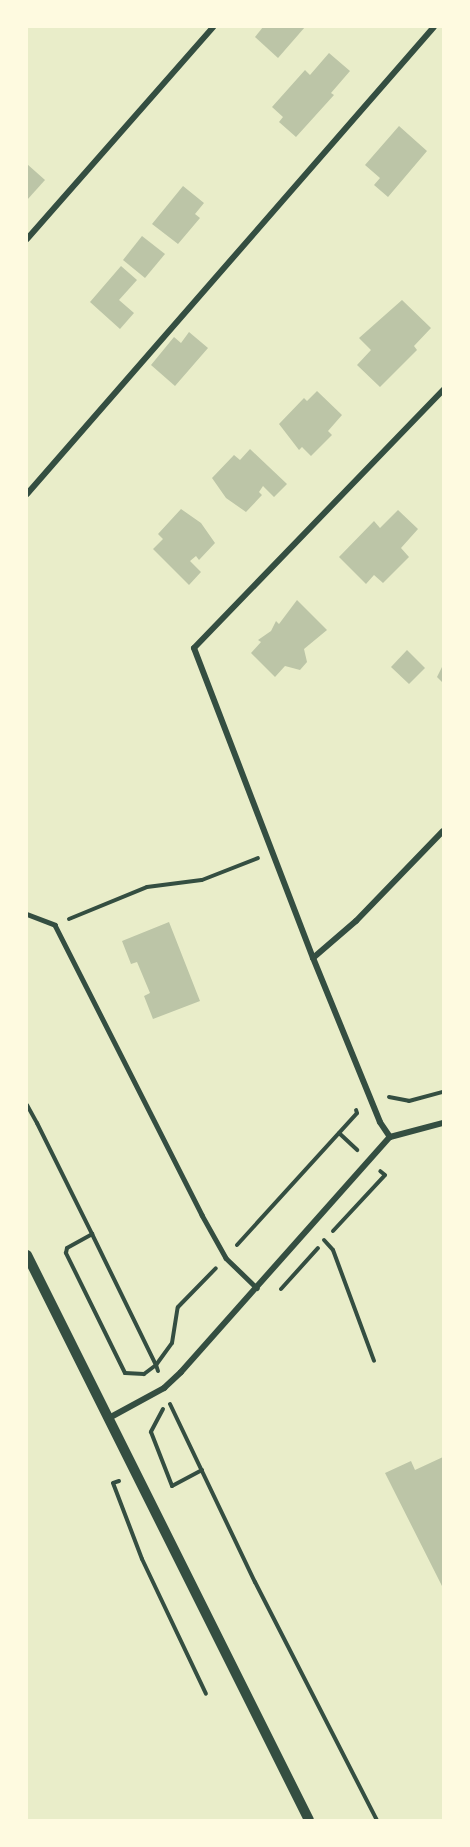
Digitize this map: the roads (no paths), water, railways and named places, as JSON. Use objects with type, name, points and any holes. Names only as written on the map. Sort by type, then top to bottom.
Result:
[{"type":"street","points":[[27,239],[213,27]]},
{"type":"street","points":[[27,494],[434,27]]},
{"type":"street","points":[[390,1137],[370,1099],[313,958],[194,648],[443,390]]},
{"type":"street","points":[[313,958],[356,921],[443,831]]},
{"type":"street","points":[[109,1418],[164,1388],[257,1288],[390,1137],[443,1124]]},
{"type":"street","points":[[27,1255],[309,1820]]},
{"type":"lane","points":[[27,914],[55,925],[226,1258],[257,1288]]}]
